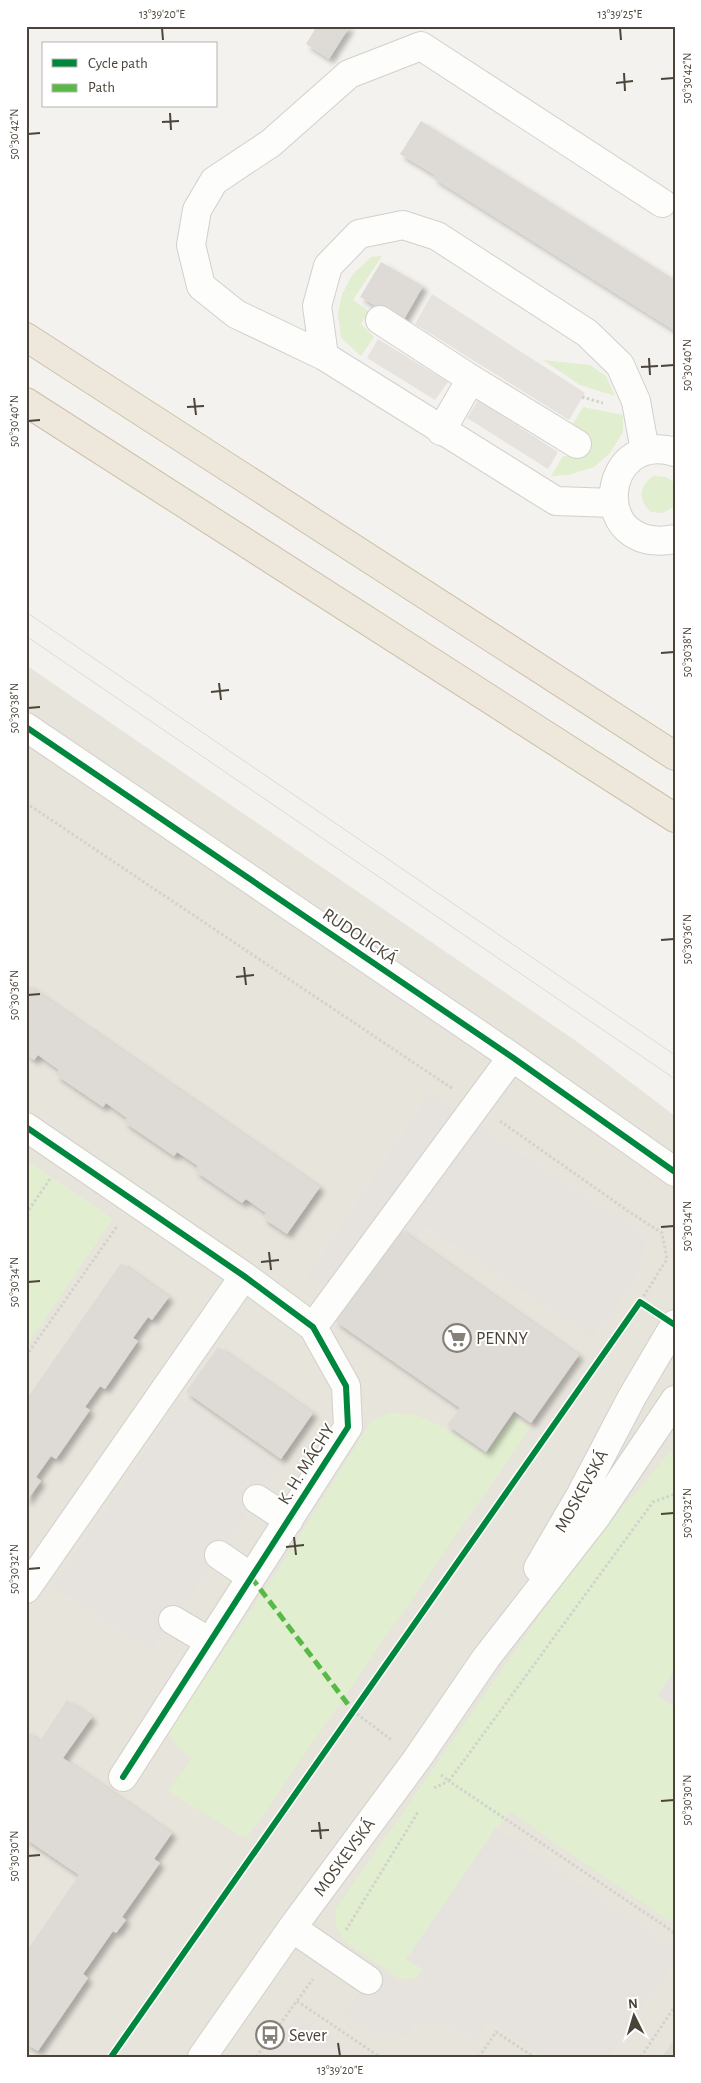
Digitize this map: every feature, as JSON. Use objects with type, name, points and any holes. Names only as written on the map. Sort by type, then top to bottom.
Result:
[{"type":"highway","points":[[26,337],[675,756]]},
{"type":"highway","points":[[26,402],[675,818]]},
{"type":"street","points":[[613,503],[556,502],[324,356],[236,314],[201,286],[191,245],[197,210],[214,181],[270,142],[349,74],[421,46],[662,203]]},
{"type":"street","points":[[324,356],[317,306],[328,266],[359,234],[403,225],[437,236],[587,333],[620,365],[636,402],[645,451]]},
{"type":"street","points":[[380,320],[577,444]]},
{"type":"street","points":[[441,431],[471,379]]},
{"type":"street","points":[[672,548],[649,541],[633,533],[620,519],[613,503],[615,484],[628,461],[645,451],[675,452]]},
{"type":"street","name":"RUDOLICKÁ","points":[[26,727],[512,1057],[675,1172]]},
{"type":"street","points":[[313,1327],[512,1057]]},
{"type":"street","name":"K. H. MÁCHY","points":[[26,1127],[244,1276],[313,1327],[346,1386],[348,1427],[123,1777]]},
{"type":"street","points":[[26,1589],[244,1276]]},
{"type":"street","name":"MOSKEVSKÁ","points":[[486,1658],[580,1496],[632,1397],[675,1324]]},
{"type":"street","name":"MOSKEVSKÁ","points":[[202,2057],[292,1928],[416,1759],[486,1658],[596,1517],[675,1400]]},
{"type":"street","points":[[257,1500],[288,1520]]},
{"type":"street","points":[[219,1555],[251,1578]]},
{"type":"street","points":[[173,1620],[210,1642]]},
{"type":"street","points":[[292,1928],[368,1980]]},
{"type":"path","points":[[26,803],[477,1105],[628,1211],[662,1232],[667,1258],[635,1310]]},
{"type":"path","points":[[26,1214],[66,1154]]},
{"type":"path","points":[[26,1356],[134,1201]]},
{"type":"path","points":[[640,1302],[675,1324]]},
{"type":"path","points":[[347,1719],[359,1703]]},
{"type":"path","points":[[432,1789],[450,1781],[675,1933]]},
{"type":"path","points":[[256,2057],[331,1954],[422,1806]]},
{"type":"path","points":[[297,2001],[380,2057]]},
{"type":"path","points":[[641,2057],[675,2006]]},
{"type":"path","points":[[479,2057],[496,2032],[534,2057]]},
{"type":"shaded area","points":[[432,294],[585,393],[569,420],[415,324]]},
{"type":"shaded area","points":[[378,339],[448,382],[435,400],[367,358]]},
{"type":"shaded area","points":[[478,400],[558,452],[548,469],[467,418]]},
{"type":"shaded area","points":[[26,665],[579,1043],[675,1116],[675,2057],[26,2057]]},
{"type":"shaded area","points":[[429,1093],[648,1237],[637,1278],[592,1336],[425,1226],[365,1315],[307,1276]]},
{"type":"shaded area","points":[[182,1399],[280,1466],[151,1653],[53,1586]]},
{"type":"shaded area","points":[[675,1669],[675,1707],[657,1696]]},
{"type":"shaded area","points":[[496,1828],[675,1949],[675,1960],[609,2057],[542,2057],[489,2020],[474,2041],[444,2021],[441,2026],[432,2020],[425,2030],[415,2023],[406,2037],[398,2032],[394,2038],[385,2032],[380,2039],[344,2014],[375,1969],[397,1983],[410,1986],[428,1973],[406,1959]]},
{"type":"shaded area","points":[[297,2014],[361,2057],[268,2057]]},
{"type":"green space","points":[[382,256],[353,300],[369,311],[361,324],[374,337],[361,356],[341,338],[338,313],[342,294],[353,274],[371,257]]},
{"type":"green space","points":[[543,360],[590,365],[606,376],[615,396],[580,385]]},
{"type":"green space","points":[[583,407],[623,415],[623,432],[610,453],[594,467],[568,475],[551,476],[563,456],[580,455],[590,447],[591,437],[572,425]]},
{"type":"green space","points":[[654,476],[666,477],[675,483],[675,506],[663,513],[651,512],[642,498],[645,484]]},
{"type":"green space","points":[[26,1160],[113,1219],[26,1346]]},
{"type":"green space","points":[[391,1412],[419,1416],[444,1427],[485,1455],[512,1418],[531,1427],[246,1839],[168,1791],[192,1758],[178,1748],[168,1732],[275,1575],[372,1420]]},
{"type":"green space","points":[[670,1452],[675,1455],[675,1669],[658,1696],[675,1707],[675,1925],[509,1811],[407,1958],[422,1969],[414,1979],[400,1979],[345,1942],[336,1927],[335,1910],[576,1563]]},
{"type":"building","points":[[317,26],[350,26],[329,59],[306,44]]},
{"type":"building","points":[[421,121],[675,280],[675,331],[433,178],[435,175],[400,154]]},
{"type":"building","points":[[381,262],[423,286],[403,321],[360,297]]},
{"type":"building","points":[[26,984],[320,1187],[287,1234],[263,1218],[266,1213],[246,1199],[242,1203],[195,1171],[198,1166],[177,1152],[174,1156],[124,1122],[127,1118],[106,1103],[103,1107],[56,1075],[59,1070],[38,1055],[34,1060],[26,1054]]},
{"type":"building","name":"PENNY","points":[[399,1229],[579,1355],[531,1423],[514,1411],[486,1452],[447,1425],[460,1408],[335,1321]]},
{"type":"building","points":[[121,1263],[169,1297],[152,1320],[148,1317],[133,1338],[138,1341],[105,1389],[100,1386],[85,1407],[90,1410],[56,1459],[51,1456],[36,1477],[41,1481],[26,1502],[26,1400]]},
{"type":"building","points":[[218,1347],[313,1413],[281,1459],[186,1392]]},
{"type":"building","points":[[67,1700],[92,1717],[63,1758],[172,1833],[154,1859],[160,1863],[122,1917],[126,1920],[116,1933],[113,1931],[83,1974],[88,1978],[38,2051],[26,2044],[26,1952],[79,1875],[26,1839],[26,1731],[40,1741]]},
{"type":"building","points":[[675,2038],[675,2057],[662,2057]]},
{"type":"tram line","points":[[26,612],[675,1055]]},
{"type":"tram line","points":[[26,636],[675,1079]]},
{"type":"marked path","points":[[251,1577],[353,1711]]},
{"type":"cycle path","points":[[26,727],[512,1057],[675,1172]]},
{"type":"cycle path","points":[[26,1127],[244,1276],[313,1327],[346,1386],[348,1427],[123,1777]]},
{"type":"cycle path","points":[[111,2057],[640,1302],[675,1325]]},
{"type":"place","name":"PENNY","points":[[457,1338]]},
{"type":"place","name":"Sever","points":[[270,2035]]}]
